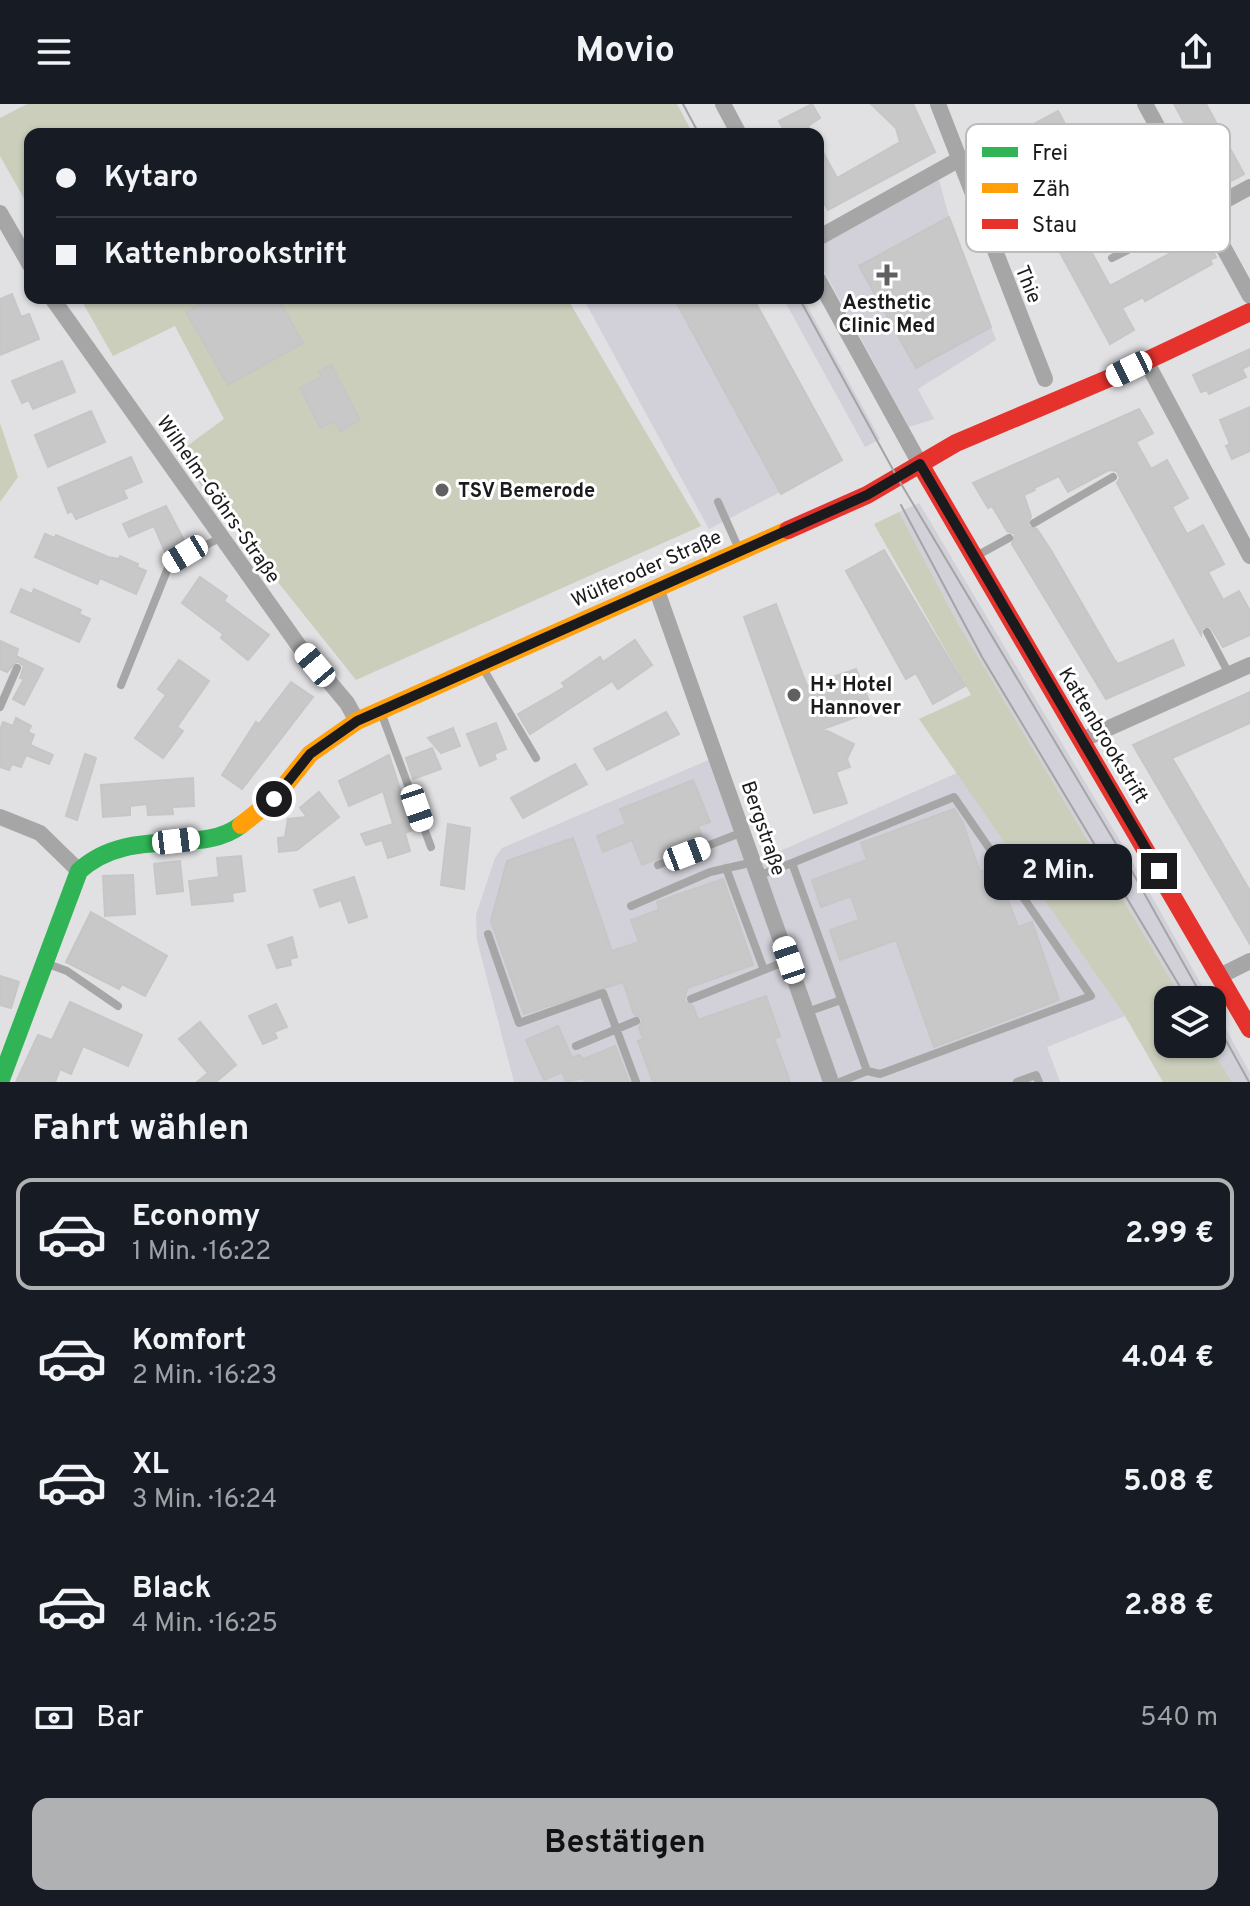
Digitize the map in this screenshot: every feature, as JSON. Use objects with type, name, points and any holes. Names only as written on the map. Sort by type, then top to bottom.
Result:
[{"type":"main road","name":"Wülferoder Straße","points":[[79,871],[94,857],[115,847],[211,836],[236,829],[274,799],[310,754],[357,721],[867,495],[956,443],[1146,361],[1250,312]]},
{"type":"main road","name":"Kattenbrookstrift","points":[[920,464],[1250,1029]]},
{"type":"main road","points":[[0,1082],[47,964],[79,871]]},
{"type":"street","name":"Thie","points":[[938,104],[966,180]]},
{"type":"street","points":[[1145,104],[1156,124]]},
{"type":"street","points":[[730,107],[737,128]]},
{"type":"street","points":[[824,235],[958,160]]},
{"type":"street","points":[[1230,198],[1250,187]]},
{"type":"street","points":[[0,213],[24,255]]},
{"type":"street","name":"Thie","points":[[995,252],[1045,379]]},
{"type":"street","points":[[1226,252],[1250,296]]},
{"type":"street","points":[[824,290],[920,464]]},
{"type":"street","name":"Wilhelm-Göhrs-Straße","points":[[56,304],[220,538],[357,721]]},
{"type":"street","points":[[1146,361],[1250,556]]},
{"type":"street","name":"Bergstraße","points":[[656,588],[831,1081]]},
{"type":"street","points":[[1082,740],[1250,665]]},
{"type":"street","points":[[0,817],[40,833],[79,871]]},
{"type":"street","points":[[1220,976],[1250,961]]},
{"type":"lane","points":[[1112,258],[1124,252]]},
{"type":"lane","points":[[1034,523],[1113,477]]},
{"type":"lane","points":[[718,502],[740,551]]},
{"type":"lane","points":[[121,685],[170,563],[220,538]]},
{"type":"lane","points":[[974,557],[1009,538]]},
{"type":"lane","points":[[1207,632],[1230,674]]},
{"type":"lane","points":[[481,665],[536,758]]},
{"type":"lane","points":[[0,707],[17,668]]},
{"type":"lane","points":[[380,711],[431,847]]},
{"type":"lane","points":[[631,906],[726,868],[757,869],[792,863],[954,797],[1091,996],[880,1074],[867,1071],[831,1081]]},
{"type":"lane","points":[[658,865],[744,832]]},
{"type":"lane","points":[[792,863],[867,1071]]},
{"type":"lane","points":[[726,868],[764,970]]},
{"type":"lane","points":[[488,934],[519,1023],[603,993],[636,1082]]},
{"type":"lane","points":[[691,999],[789,960]]},
{"type":"lane","points":[[47,964],[67,971],[118,1006]]},
{"type":"lane","points":[[807,1012],[841,1000]]},
{"type":"lane","points":[[576,1046],[636,1021]]},
{"type":"lane","points":[[1017,1082],[1036,1075],[1039,1082]]},
{"type":"shaded area","points":[[939,180],[949,217],[996,340],[918,389],[934,419],[909,427],[824,271],[824,243]]},
{"type":"shaded area","points":[[586,304],[756,304],[842,460],[709,529]]},
{"type":"shaded area","points":[[786,304],[806,304],[880,439],[865,447]]},
{"type":"shaded area","points":[[919,503],[1129,856],[1202,986],[1175,986],[956,620],[899,512]]},
{"type":"shaded area","points":[[718,756],[755,862],[957,773],[1125,1016],[1047,1047],[1060,1082],[514,1082],[477,940],[476,915],[495,858],[502,848]]},
{"type":"shaded area","points":[[1226,1029],[1250,1073],[1250,1082],[1232,1082],[1217,1058],[1226,1058]]},
{"type":"green space","points":[[27,104],[677,104],[690,128],[24,128],[24,198],[0,156],[0,118]]},
{"type":"green space","name":"TSV Bemerode","points":[[83,304],[571,304],[701,526],[356,680],[176,454],[224,419],[175,326],[113,356]]},
{"type":"green space","points":[[0,423],[18,477],[0,502]]},
{"type":"green space","points":[[899,512],[956,620],[1175,986],[1154,986],[1154,1058],[1217,1058],[1232,1082],[1163,1082],[1125,1016],[919,719],[971,695],[874,524]]},
{"type":"building","points":[[812,104],[820,118],[809,128],[783,128],[779,121]]},
{"type":"building","points":[[871,104],[913,104],[935,152],[828,210],[824,203],[824,154],[837,178],[900,142],[896,128]]},
{"type":"building","points":[[1174,104],[1206,104],[1217,124],[1185,124]]},
{"type":"building","points":[[1058,111],[1065,124],[1034,124]]},
{"type":"building","points":[[1230,148],[1244,174],[1230,182]]},
{"type":"building","points":[[949,217],[991,327],[916,368],[859,266]]},
{"type":"building","points":[[1060,252],[1091,252],[1110,286],[1173,252],[1213,252],[1216,257],[1210,260],[1212,264],[1145,301],[1143,297],[1122,308],[1134,330],[1110,344]]},
{"type":"building","points":[[12,294],[21,317],[29,314],[39,339],[0,355],[0,299]]},
{"type":"building","points":[[200,304],[281,304],[303,343],[228,385],[186,312]]},
{"type":"building","points":[[677,304],[756,304],[842,460],[781,494]]},
{"type":"building","points":[[1250,349],[1250,365],[1242,369],[1246,377],[1209,394],[1207,390],[1201,392],[1193,375]]},
{"type":"building","points":[[62,361],[75,392],[33,409],[29,400],[22,403],[12,381]]},
{"type":"building","points":[[331,365],[360,420],[340,431],[335,421],[320,428],[300,388],[322,377],[319,372]]},
{"type":"building","points":[[1250,407],[1250,451],[1232,459],[1226,446],[1230,444],[1220,420]]},
{"type":"building","points":[[1139,409],[1153,433],[1136,442],[1151,469],[1167,460],[1188,498],[1172,507],[1187,534],[1203,525],[1224,564],[1208,572],[1223,600],[1239,591],[1250,611],[1250,635],[1223,647],[1210,626],[1202,628],[1201,635],[1117,483],[1120,478],[1117,471],[1109,470],[1068,492],[1059,476],[1024,495],[1031,516],[1028,526],[1037,529],[1052,552],[1114,659],[1118,664],[1173,640],[1184,665],[1106,699],[1012,544],[1015,534],[1007,531],[992,506],[988,508],[973,483]]},
{"type":"building","points":[[91,411],[105,442],[48,467],[35,435]]},
{"type":"building","points":[[131,457],[142,482],[123,490],[127,498],[76,519],[72,511],[68,513],[58,488]]},
{"type":"building","points":[[166,506],[187,546],[166,554],[154,526],[129,537],[123,524]]},
{"type":"building","points":[[45,534],[55,538],[56,535],[108,557],[119,559],[120,556],[138,564],[137,567],[146,571],[136,594],[100,578],[97,584],[35,557]]},
{"type":"building","points":[[884,550],[965,686],[933,704],[916,673],[906,679],[846,571]]},
{"type":"building","points":[[200,577],[227,596],[224,601],[269,635],[248,660],[221,638],[223,634],[182,603]]},
{"type":"building","points":[[21,589],[32,594],[34,589],[81,610],[79,614],[90,619],[79,642],[11,612]]},
{"type":"building","points":[[776,604],[807,686],[856,669],[873,711],[823,729],[854,744],[847,759],[850,767],[836,772],[847,803],[814,813],[744,617]]},
{"type":"building","points":[[635,640],[652,665],[618,689],[612,681],[530,734],[518,714],[565,687],[562,683],[600,657],[603,662]]},
{"type":"building","points":[[0,641],[18,649],[16,656],[43,669],[24,705],[13,699],[24,679],[20,678],[24,666],[17,661],[7,672],[0,669]]},
{"type":"building","points":[[179,660],[209,681],[177,727],[183,731],[163,758],[135,738],[166,695],[158,689]]},
{"type":"building","points":[[291,682],[313,697],[242,789],[222,775],[256,722],[259,724]]},
{"type":"building","points":[[1250,692],[1250,723],[1172,758],[1250,891],[1250,944],[1133,745]]},
{"type":"building","points":[[666,712],[679,734],[607,770],[594,749]]},
{"type":"building","points":[[16,718],[31,726],[28,732],[34,735],[30,745],[53,755],[49,764],[26,755],[21,767],[12,764],[9,770],[0,767],[0,730],[3,722],[13,726]]},
{"type":"building","points":[[496,723],[506,749],[494,754],[496,759],[480,766],[467,734]]},
{"type":"building","points":[[453,728],[460,746],[441,753],[428,738]]},
{"type":"building","points":[[432,748],[441,769],[413,779],[406,758]]},
{"type":"building","points":[[85,754],[96,758],[77,820],[66,816]]},
{"type":"building","points":[[389,755],[413,830],[405,833],[410,851],[388,858],[382,840],[366,845],[361,834],[393,824],[383,791],[349,806],[339,781]]},
{"type":"building","points":[[575,764],[587,784],[523,818],[511,798]]},
{"type":"building","points":[[193,778],[194,806],[172,807],[173,814],[148,815],[147,804],[130,806],[130,815],[103,817],[101,785]]},
{"type":"building","points":[[693,780],[710,822],[698,826],[703,840],[642,865],[632,840],[603,852],[597,836],[626,824],[620,809]]},
{"type":"building","points":[[319,792],[339,817],[297,850],[279,852],[278,838],[285,837],[288,819],[307,817],[300,808]]},
{"type":"building","points":[[954,809],[962,821],[980,872],[994,867],[1018,927],[1032,922],[1059,1000],[934,1047],[896,940],[840,960],[830,930],[859,920],[851,896],[821,907],[812,880],[867,860],[861,843]]},
{"type":"building","points":[[448,824],[470,828],[464,889],[441,885]]},
{"type":"building","points":[[573,838],[612,951],[639,942],[631,920],[659,910],[657,902],[723,879],[753,965],[687,988],[684,1001],[693,1006],[698,1020],[766,996],[780,1036],[774,1038],[790,1082],[653,1082],[638,1041],[643,1039],[639,1028],[643,1019],[634,1014],[623,982],[524,1014],[491,921],[507,861]]},
{"type":"building","points":[[241,856],[245,891],[232,893],[233,901],[192,905],[189,881],[219,877],[217,858]]},
{"type":"building","points":[[180,861],[183,891],[157,894],[154,864]]},
{"type":"building","points":[[133,875],[135,914],[105,916],[103,876]]},
{"type":"building","points":[[354,877],[367,917],[349,923],[341,900],[320,907],[314,890]]},
{"type":"building","points":[[91,912],[167,956],[145,996],[122,984],[119,989],[66,962]]},
{"type":"building","points":[[292,937],[297,957],[290,959],[291,965],[277,968],[268,945]]},
{"type":"building","points":[[0,976],[19,982],[11,1008],[0,1005]]},
{"type":"building","points":[[70,1002],[142,1035],[128,1066],[83,1046],[71,1074],[60,1069],[55,1082],[16,1082],[38,1035],[52,1040]]},
{"type":"building","points":[[276,1004],[287,1027],[274,1032],[277,1038],[263,1044],[249,1016]]},
{"type":"building","points":[[200,1022],[236,1065],[216,1082],[197,1082],[208,1073],[179,1039]]},
{"type":"building","points":[[558,1026],[572,1058],[579,1055],[584,1059],[615,1046],[629,1082],[585,1082],[584,1078],[566,1082],[562,1072],[544,1080],[526,1040]]},
{"type":"tram line","points":[[683,104],[696,128]]},
{"type":"tram line","points":[[802,304],[897,477],[1125,859],[1196,986]]},
{"type":"tram line","points":[[901,505],[982,657],[1180,986]]},
{"type":"tram line","points":[[1226,1040],[1249,1082]]},
{"type":"traffic: fast","points":[[0,1082],[79,871],[99,857],[120,848],[206,839],[225,834],[241,825]]},
{"type":"traffic: slow","points":[[241,825],[274,799],[310,754],[357,721],[788,530]]},
{"type":"traffic: jam","points":[[788,530],[867,495],[956,443],[1112,377],[1250,312]]},
{"type":"traffic: jam","points":[[920,464],[1250,1029]]},
{"type":"place","name":"Aesthetic Clinic Med","points":[[887,275]]},
{"type":"place","name":"TSV Bemerode","points":[[442,490]]},
{"type":"place","name":"H+ Hotel Hannover","points":[[794,695]]},
{"type":"route","points":[[274,799],[310,754],[332,735],[357,721],[867,495],[920,464],[1159,871]]}]
